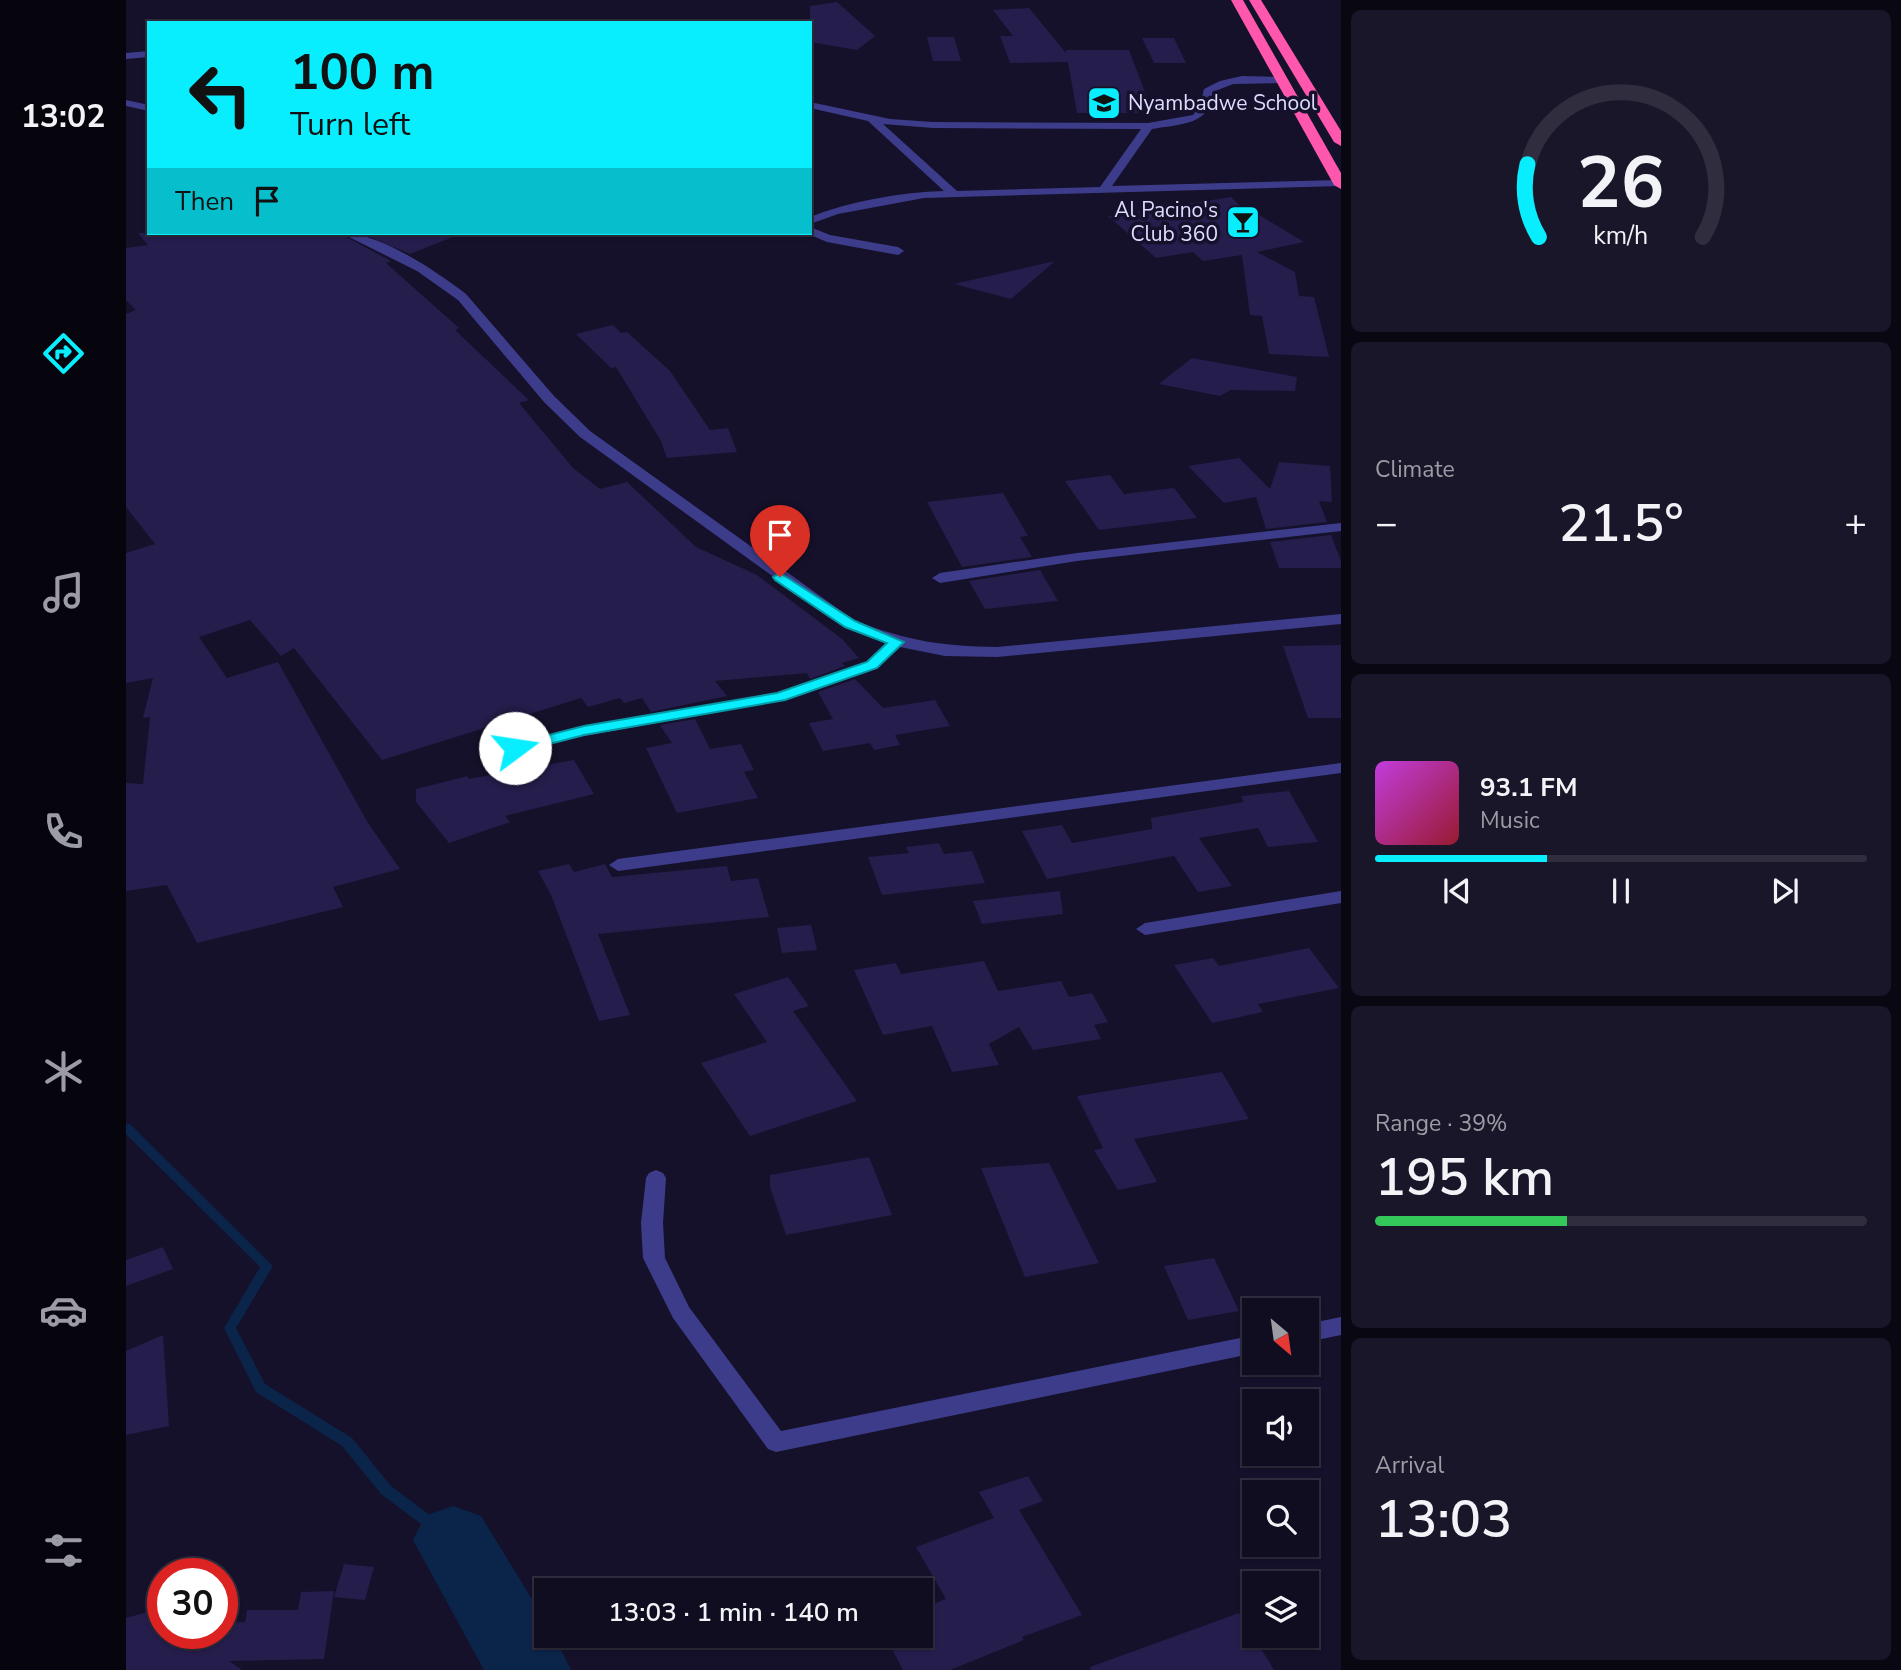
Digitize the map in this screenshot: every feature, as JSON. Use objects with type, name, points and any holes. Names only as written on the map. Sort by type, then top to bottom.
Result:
[{"type":"highway","points":[[1237,0],[1340,184]]},
{"type":"highway","points":[[1255,0],[1341,142]]},
{"type":"street","points":[[126,56],[147,54]]},
{"type":"street","points":[[812,105],[870,118],[933,125],[1148,126],[1196,118],[1202,114],[1208,102],[1208,91],[1213,86],[1240,80],[1280,80]]},
{"type":"street","points":[[126,103],[147,108]]},
{"type":"street","points":[[870,118],[953,193]]},
{"type":"street","points":[[1105,188],[1135,150],[1148,126]]},
{"type":"street","points":[[812,220],[835,211],[924,195],[953,193],[1340,184]]},
{"type":"street","points":[[812,231],[827,238],[862,247],[898,251]]},
{"type":"street","points":[[351,235],[424,268],[462,296],[549,399],[585,434],[662,492],[850,624],[897,642],[944,650],[997,652],[1341,619]]},
{"type":"street","points":[[940,578],[1077,557],[1341,527]]},
{"type":"street","points":[[492,754],[584,731],[779,697],[872,665],[897,642]]},
{"type":"street","points":[[618,865],[1341,768]]},
{"type":"street","points":[[1145,929],[1341,897]]},
{"type":"street","points":[[656,1178],[652,1223],[654,1258],[681,1312],[776,1442],[1242,1347]]},
{"type":"street","points":[[1320,1330],[1341,1326]]},
{"type":"building","points":[[837,2],[875,36],[857,50],[812,42],[810,6]]},
{"type":"building","points":[[1029,8],[1066,53],[1066,50],[1129,50],[1153,113],[1077,113],[1068,62],[1010,63],[1000,36],[1013,36],[993,10]]},
{"type":"building","points":[[927,37],[954,37],[961,61],[933,61]]},
{"type":"building","points":[[1142,38],[1174,38],[1186,63],[1154,63]]},
{"type":"building","points":[[1231,197],[1249,214],[1256,213],[1304,242],[1257,252],[1295,272],[1299,296],[1314,297],[1329,357],[1269,354],[1262,316],[1250,315],[1242,255],[1203,261],[1193,252],[1156,258],[1108,216]]},
{"type":"building","points":[[138,233],[343,235],[391,261],[386,263],[459,328],[455,330],[529,400],[519,403],[573,468],[600,489],[627,482],[696,547],[757,575],[842,639],[859,658],[842,663],[845,666],[810,679],[807,673],[715,681],[727,696],[651,712],[642,698],[624,703],[620,698],[588,707],[581,698],[382,760],[294,648],[281,656],[250,620],[199,637],[227,678],[278,662],[368,823],[400,869],[333,887],[343,907],[197,943],[167,885],[126,891],[126,783],[143,784],[150,717],[143,718],[153,678],[126,683],[126,553],[155,544],[126,507],[126,314],[136,310],[126,300],[126,248],[148,245]]},
{"type":"building","points":[[366,235],[458,235],[410,254]]},
{"type":"building","points":[[1055,261],[1011,299],[954,284]]},
{"type":"building","points":[[613,325],[621,333],[627,332],[670,371],[710,430],[728,428],[737,452],[667,458],[661,441],[616,367],[611,368],[576,334]]},
{"type":"building","points":[[1192,358],[1297,377],[1295,391],[1231,390],[1220,396],[1159,384]]},
{"type":"building","points":[[1239,458],[1270,489],[1279,462],[1330,466],[1332,502],[1319,501],[1327,522],[1266,529],[1256,497],[1224,503],[1188,466]]},
{"type":"building","points":[[1110,475],[1124,494],[1174,488],[1197,518],[1099,530],[1065,481]]},
{"type":"building","points":[[1003,493],[1028,536],[1020,537],[1032,557],[962,567],[927,502]]},
{"type":"building","points":[[1331,535],[1341,568],[1279,568],[1270,542]]},
{"type":"building","points":[[1040,570],[1058,601],[985,609],[969,581]]},
{"type":"building","points":[[1341,645],[1341,718],[1308,718],[1283,646]]},
{"type":"building","points":[[855,679],[883,708],[935,700],[950,726],[895,735],[900,745],[874,750],[870,743],[823,751],[809,723],[833,719],[818,692]]},
{"type":"building","points":[[695,719],[710,749],[741,744],[754,770],[744,772],[758,798],[677,813],[646,748],[672,743],[660,725]]},
{"type":"building","points":[[574,760],[594,794],[505,816],[510,822],[449,843],[416,802],[416,789],[468,776],[468,779]]},
{"type":"building","points":[[1289,791],[1318,842],[1268,847],[1258,828],[1199,838],[1232,886],[1198,892],[1174,856],[1047,879],[1022,831],[1062,825],[1072,843],[1152,829],[1151,818],[1244,802],[1241,796]]},
{"type":"building","points":[[939,843],[944,854],[972,851],[985,883],[882,895],[868,857],[909,853],[906,847]]},
{"type":"building","points":[[569,864],[574,872],[605,864],[612,877],[727,866],[731,881],[758,878],[769,917],[598,934],[630,1015],[599,1021],[551,895],[538,871]]},
{"type":"building","points":[[1060,891],[1063,914],[982,924],[973,901]]},
{"type":"building","points":[[811,925],[817,950],[782,953],[777,928]]},
{"type":"building","points":[[1309,948],[1339,988],[1258,1004],[1263,1012],[1212,1023],[1174,965],[1213,958],[1219,966]]},
{"type":"building","points":[[984,961],[998,991],[1061,981],[1069,997],[1092,993],[1108,1022],[1094,1025],[1101,1039],[1033,1050],[1019,1027],[989,1044],[999,1065],[952,1072],[932,1026],[883,1035],[854,970],[896,963],[901,974]]},
{"type":"building","points":[[788,977],[809,1006],[793,1011],[857,1101],[750,1136],[701,1063],[767,1042],[734,994]]},
{"type":"building","points":[[1222,1072],[1249,1119],[1134,1139],[1157,1182],[1118,1190],[1094,1150],[1103,1148],[1077,1096]]},
{"type":"building","points":[[869,1157],[892,1215],[786,1235],[770,1187],[770,1175]]},
{"type":"building","points":[[1049,1163],[1099,1263],[1025,1277],[981,1168]]},
{"type":"building","points":[[163,1247],[173,1269],[126,1286],[126,1260]]},
{"type":"building","points":[[1214,1258],[1239,1311],[1188,1320],[1164,1266]]},
{"type":"building","points":[[163,1335],[169,1426],[126,1435],[126,1351]]},
{"type":"building","points":[[1028,1476],[1043,1501],[1019,1510],[1082,1615],[1022,1637],[1024,1640],[950,1670],[903,1670],[891,1648],[933,1648],[933,1604],[946,1599],[916,1547],[994,1518],[979,1492]]},
{"type":"building","points":[[344,1564],[374,1567],[365,1600],[334,1597]]},
{"type":"building","points":[[334,1591],[324,1659],[229,1661],[242,1670],[126,1670],[126,1618],[147,1612],[147,1649],[238,1649],[238,1622],[245,1622],[247,1610],[298,1610],[301,1592]]},
{"type":"building","points":[[1239,1613],[1242,1618],[1242,1648],[1260,1648],[1274,1670],[1091,1670],[1090,1667]]},
{"type":"waterway","points":[[126,1127],[267,1266],[230,1328],[260,1388],[347,1442],[386,1490],[453,1540]]},
{"type":"waterway","points":[[453,1540],[529,1670]]},
{"type":"place","name":"Nyambadwe School","points":[[1104,103]]},
{"type":"place","name":"Al Pacino's Club 360","points":[[1243,222]]},
{"type":"route","points":[[515,748],[584,731],[779,697],[872,665],[897,642],[850,624],[780,577]]}]
